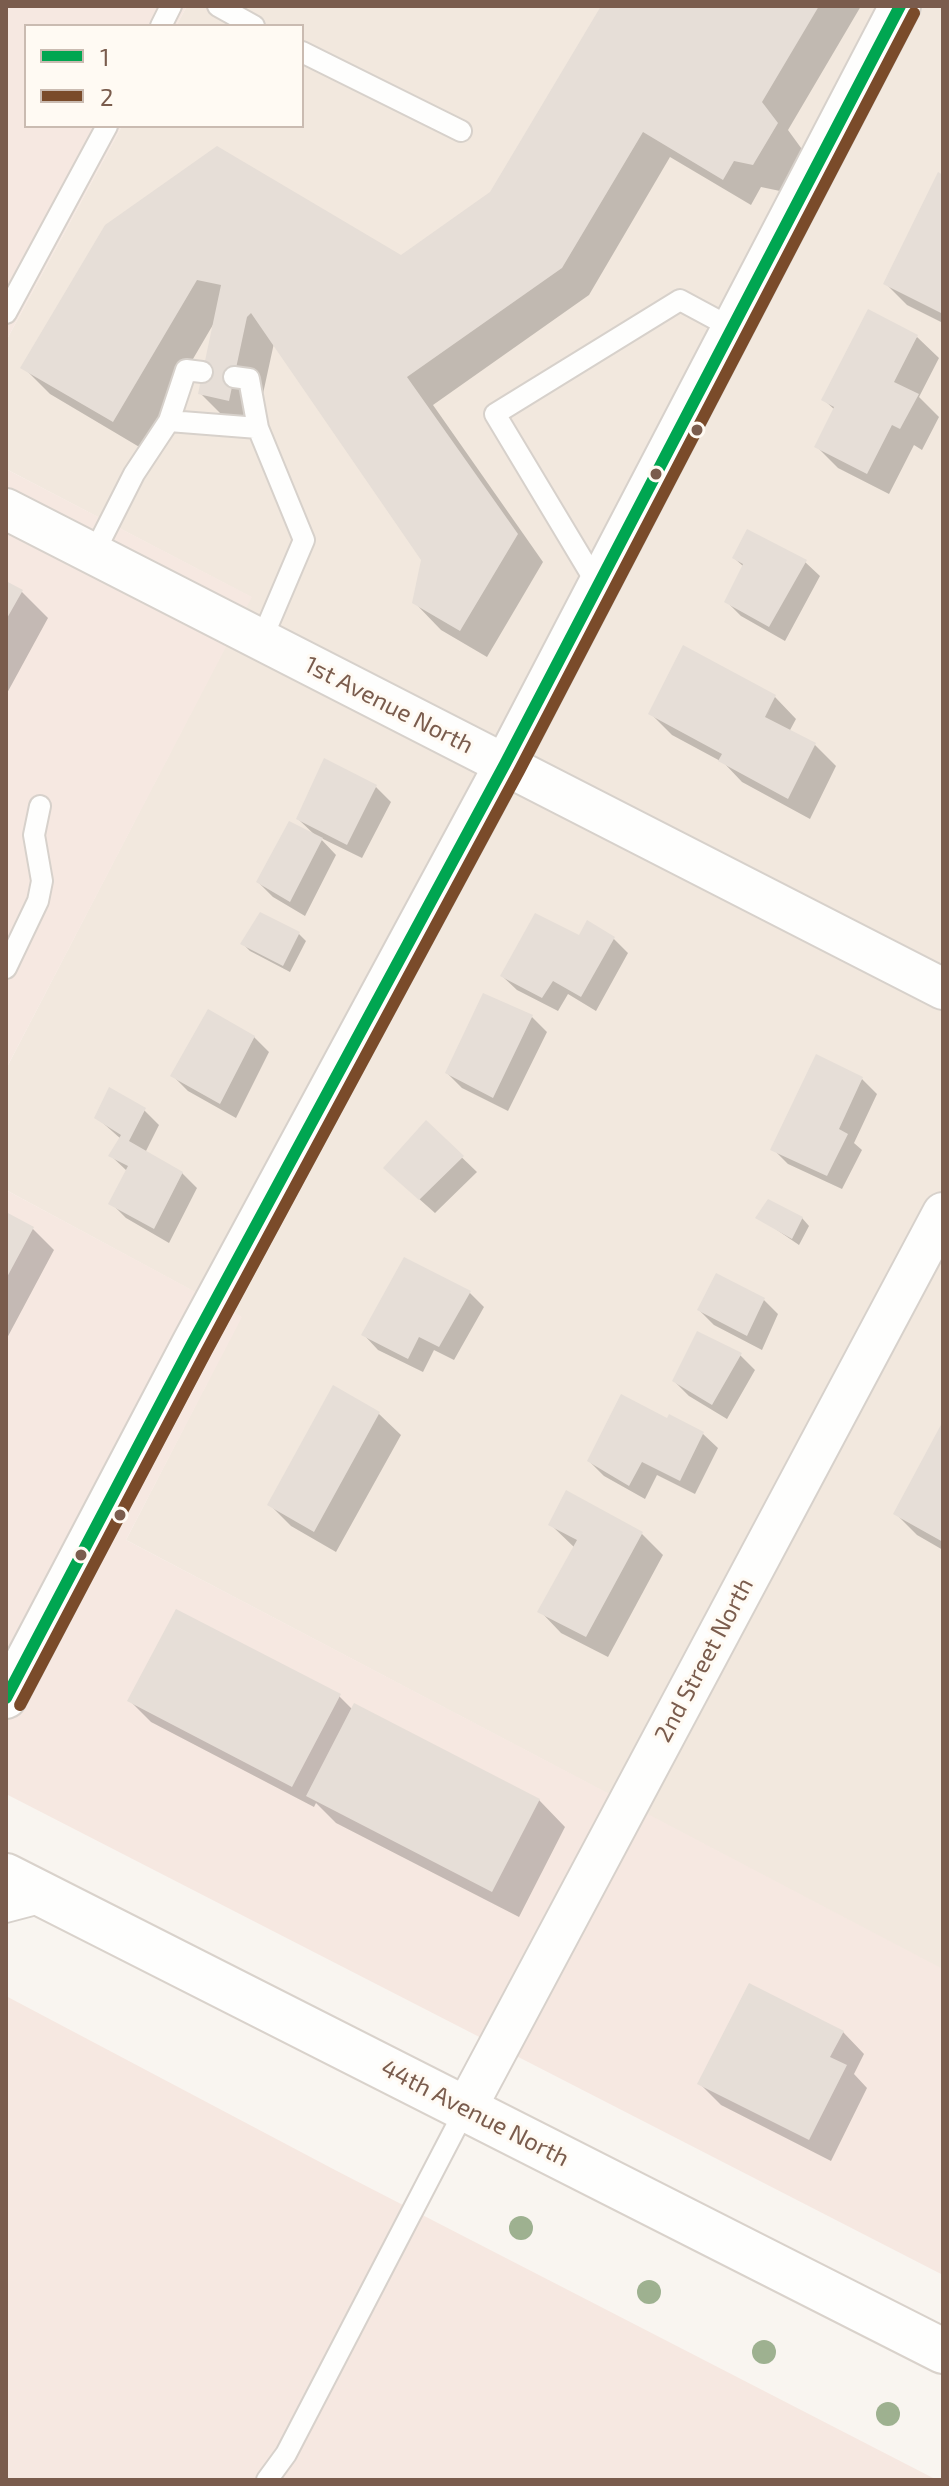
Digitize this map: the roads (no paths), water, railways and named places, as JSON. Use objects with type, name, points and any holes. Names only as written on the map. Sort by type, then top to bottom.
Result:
[{"type":"main road","name":"44th Avenue North","points":[[6,1876],[943,2351]]},
{"type":"street","points":[[6,1698],[192,1344],[505,764],[900,6]]},
{"type":"street","name":"1st Avenue North","points":[[6,509],[943,989]]},
{"type":"street","name":"2nd Street North","points":[[466,2108],[943,1213]]},
{"type":"lane","points":[[162,24],[171,6]]},
{"type":"lane","points":[[218,6],[250,24]]},
{"type":"lane","points":[[304,53],[461,131]]},
{"type":"lane","points":[[6,313],[106,128]]},
{"type":"lane","points":[[597,584],[495,414],[680,300],[732,328]]},
{"type":"lane","points":[[93,555],[134,474],[169,421],[186,370],[202,372]]},
{"type":"lane","points":[[234,377],[249,379],[258,428],[304,540],[261,641]]},
{"type":"lane","points":[[169,421],[258,428]]},
{"type":"lane","points":[[6,968],[38,901],[42,881],[34,835],[40,806]]},
{"type":"lane","points":[[6,1912],[55,1901]]},
{"type":"lane","points":[[267,2480],[286,2454],[466,2108]]}]
